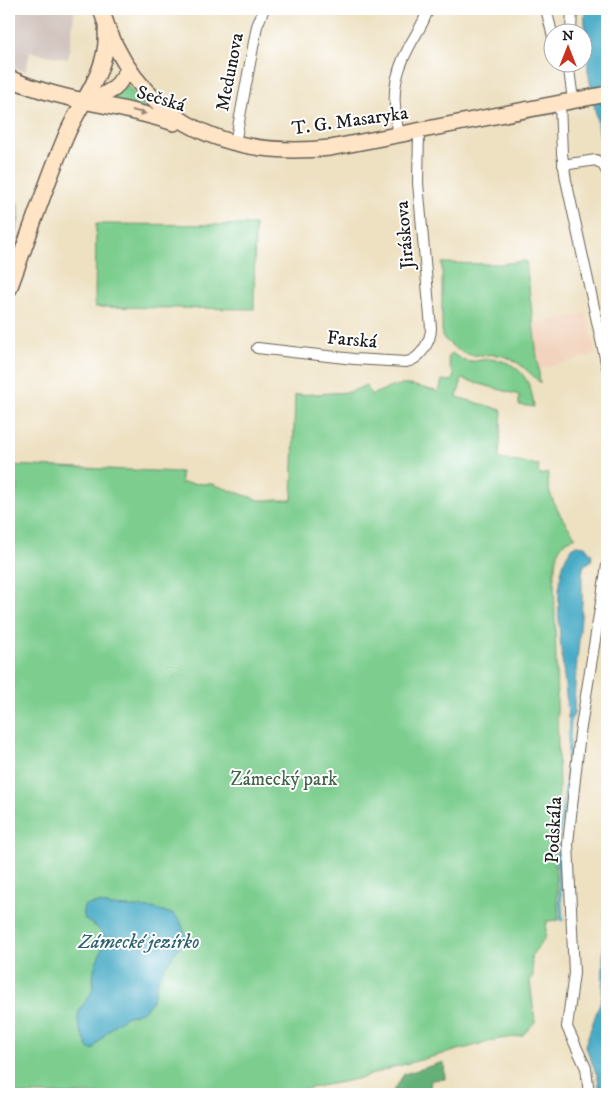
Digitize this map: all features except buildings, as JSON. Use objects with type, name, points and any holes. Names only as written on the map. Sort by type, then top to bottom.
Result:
[{"type":"street","name":"Medunova","points":[[234,143],[257,26],[264,9]]},
{"type":"street","points":[[398,134],[394,101],[395,81],[406,52],[424,23],[428,9]]},
{"type":"street","points":[[546,9],[549,22]]},
{"type":"street","points":[[571,22],[572,9]]},
{"type":"street","name":"T. G. Masaryka","points":[[101,10],[110,36],[129,69],[144,91],[163,109],[191,127],[217,138],[260,148],[304,150],[337,146],[607,94]]},
{"type":"street","points":[[9,290],[63,144],[88,101],[104,62],[106,39],[101,10]]},
{"type":"street","name":"Sečská","points":[[97,79],[108,70],[129,69]]},
{"type":"street","name":"Sečská","points":[[88,101],[115,88],[129,69]]},
{"type":"street","points":[[569,72],[570,101],[563,165],[606,350],[607,367]]},
{"type":"street","name":"Sečská","points":[[9,78],[42,91],[143,112],[217,138]]},
{"type":"street","name":"Jiráskova","points":[[420,130],[418,183],[431,336]]},
{"type":"street","points":[[563,165],[596,160],[603,165],[607,172]]},
{"type":"street","name":"Farská","points":[[257,348],[354,359],[406,362],[416,357],[431,336]]},
{"type":"street","name":"Podskála","points":[[588,1094],[586,1068],[567,1027],[574,973],[568,843],[580,733],[607,565]]},
{"type":"shaded area","points":[[9,9],[75,9],[68,59],[30,52],[26,71],[9,67]]},
{"type":"shaded area","points":[[586,313],[596,355],[538,369],[534,324]]},
{"type":"green space","points":[[127,85],[148,111],[108,101]]},
{"type":"green space","points":[[9,188],[18,204],[19,217],[16,231],[9,247]]},
{"type":"green space","points":[[96,224],[255,225],[254,309],[95,307]]},
{"type":"green space","points":[[526,261],[540,383],[523,367],[509,358],[463,353],[442,337],[442,263],[498,264]]},
{"type":"green space","name":"Zámecký park","points":[[452,353],[465,361],[489,359],[508,363],[522,373],[527,380],[533,397],[534,407],[519,405],[519,395],[462,379],[457,397],[502,410],[499,459],[539,465],[538,472],[541,475],[548,473],[549,490],[552,498],[576,537],[561,546],[557,555],[554,573],[559,791],[554,848],[559,920],[547,921],[545,938],[531,956],[533,975],[530,981],[535,1022],[522,1036],[500,1039],[394,1067],[362,1078],[280,1094],[9,1094],[9,515],[18,485],[9,473],[9,465],[181,472],[181,483],[212,484],[259,500],[292,500],[295,395],[350,392],[366,385],[371,395],[390,387],[404,385],[439,392],[442,380],[452,381],[454,374],[448,358]]},
{"type":"green space","points":[[444,1062],[445,1079],[431,1080],[430,1087],[425,1094],[391,1094],[404,1074]]},
{"type":"water","points":[[584,9],[607,9],[607,162],[600,137],[588,72],[594,72],[594,22],[585,22]]},
{"type":"water","points":[[576,545],[585,546],[592,555],[591,561],[584,565],[583,570],[574,714],[572,718],[568,718],[561,653],[559,599],[561,575],[566,557]]},
{"type":"water","points":[[607,821],[607,1094],[600,1094],[598,1078],[585,1045],[602,997]]},
{"type":"water","name":"Zámecké jezírko","points":[[99,903],[111,906],[153,908],[173,914],[180,920],[186,936],[160,975],[153,998],[148,1006],[116,1024],[93,1050],[88,1048],[79,1028],[78,1020],[80,1010],[92,990],[94,970],[104,942],[101,932],[85,920],[83,910],[85,905]]},
{"type":"waterway","points":[[562,920],[557,846],[567,781],[570,718]]}]
